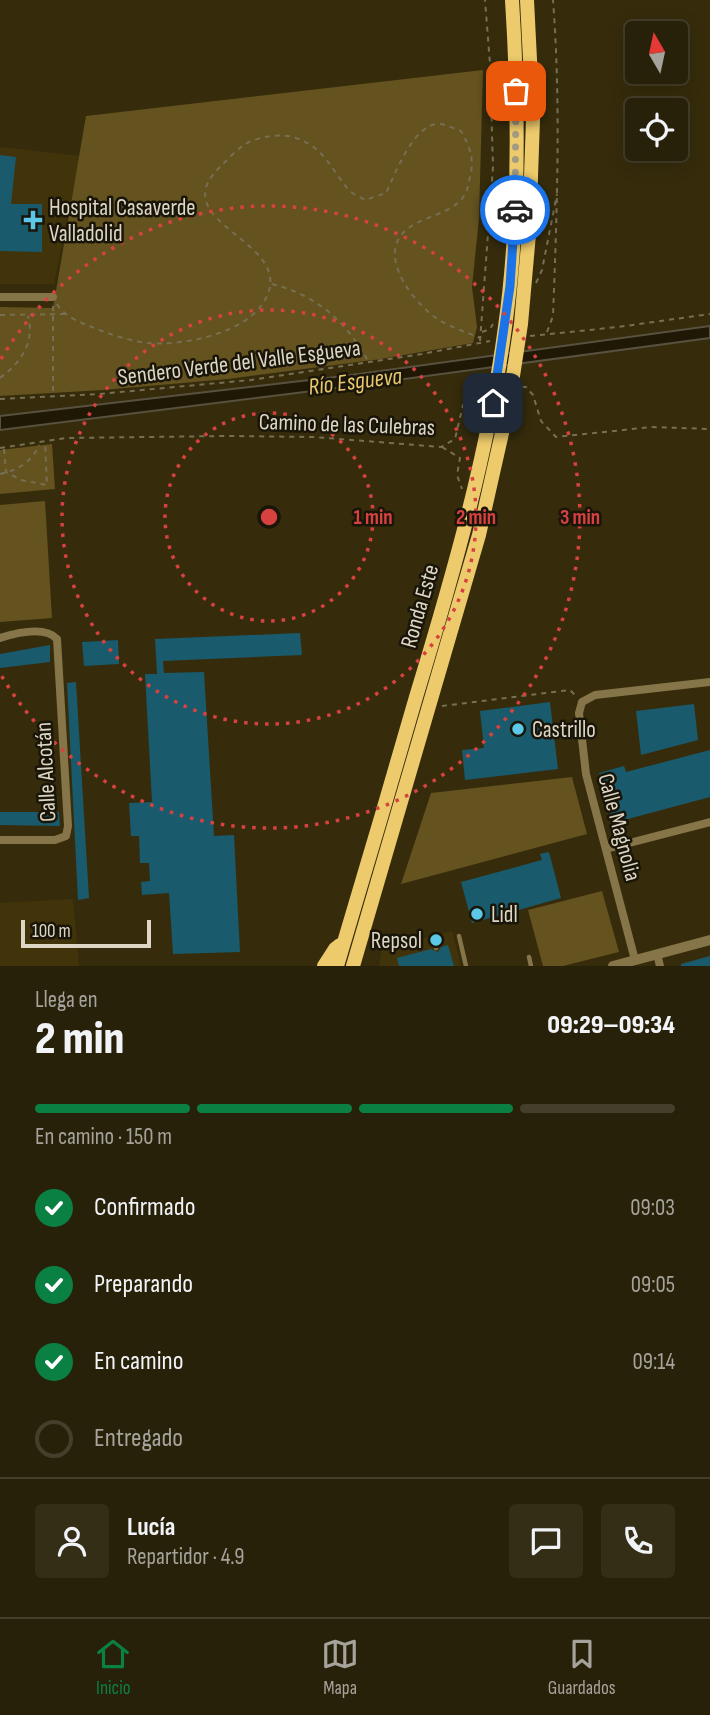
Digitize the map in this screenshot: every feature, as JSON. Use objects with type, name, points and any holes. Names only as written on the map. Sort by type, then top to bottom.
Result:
[{"type":"highway","name":"Ronda Este","points":[[337,966],[465,528],[493,403],[500,322],[512,265],[517,162],[512,0]]},
{"type":"highway","name":"Ronda Este","points":[[356,963],[478,535],[511,395],[530,234],[533,119],[527,0]]},
{"type":"highway","points":[[324,966],[335,948],[344,943]]},
{"type":"street","points":[[0,297],[52,298]]},
{"type":"street","name":"Calle Alcotán","points":[[0,638],[43,632],[51,633],[57,639],[68,831],[66,836],[55,840],[0,840]]},
{"type":"street","points":[[582,702],[595,695],[710,682]]},
{"type":"street","name":"Calle Magnolia","points":[[582,702],[579,713],[586,774],[635,960]]},
{"type":"street","points":[[606,849],[710,822]]},
{"type":"street","points":[[613,966],[710,940]]},
{"type":"street","points":[[657,954],[660,966]]},
{"type":"lane","points":[[459,936],[466,966]]},
{"type":"lane","points":[[434,939],[436,948]]},
{"type":"lane","points":[[529,957],[531,966]]},
{"type":"path","points":[[52,298],[61,310],[79,321],[120,337],[148,343],[200,339],[234,327],[255,313],[266,298],[271,283],[264,261],[252,247],[215,217],[206,203],[206,184],[215,171],[249,142],[270,136],[293,137],[311,144],[326,158],[349,191],[365,200],[386,193],[415,138],[424,127],[439,124],[461,131],[472,151],[473,168],[464,197],[445,211],[405,230],[400,238],[396,259],[402,279],[432,314],[481,338],[493,167],[485,0]]},
{"type":"path","points":[[553,0],[557,53],[558,186],[553,316],[546,333],[618,327],[710,314]]},
{"type":"path","points":[[537,282],[542,270],[558,186]]},
{"type":"path","points":[[271,283],[293,289],[323,306],[358,344],[369,363]]},
{"type":"path","points":[[52,298],[53,397]]},
{"type":"path","points":[[0,315],[66,314]]},
{"type":"path","points":[[0,378],[24,354],[31,328],[28,316]]},
{"type":"path","points":[[481,332],[500,322]]},
{"type":"path","name":"Sendero Verde del Valle Esgueva","points":[[0,400],[251,380],[468,347],[480,343],[481,338]]},
{"type":"path","points":[[511,395],[526,387],[533,395],[541,421],[556,438],[652,427],[710,429]]},
{"type":"path","name":"Camino de las Culebras","points":[[2,448],[95,437],[278,436],[441,447],[455,439],[463,405],[474,390],[487,389]]},
{"type":"path","points":[[6,472],[21,480],[47,485],[45,442]]},
{"type":"path","points":[[0,474],[14,471],[26,464],[35,454],[39,443]]},
{"type":"path","points":[[441,447],[460,458],[457,475],[464,494]]},
{"type":"path","points":[[2,448],[6,472]]},
{"type":"path","points":[[442,706],[569,690],[582,702]]},
{"type":"shaded area","points":[[483,70],[479,218],[472,287],[477,327],[473,343],[381,359],[228,379],[0,396],[0,307],[53,308],[86,116]]},
{"type":"shaded area","name":"Hospital Casaverde Valladolid","points":[[0,147],[80,156],[54,284],[0,284]]},
{"type":"shaded area","points":[[52,444],[55,489],[0,494],[0,450]]},
{"type":"shaded area","points":[[45,501],[52,618],[0,622],[0,505]]},
{"type":"shaded area","points":[[572,777],[587,834],[401,884],[431,793]]},
{"type":"shaded area","points":[[602,891],[619,952],[563,966],[543,966],[528,910]]},
{"type":"shaded area","points":[[73,899],[79,966],[0,966],[0,903]]},
{"type":"shaded area","name":"Repsol","points":[[452,931],[461,966],[379,966],[382,949]]},
{"type":"water","name":"Río Esgueva","points":[[710,326],[710,338],[0,430],[0,416],[344,376]]},
{"type":"building","points":[[0,155],[16,157],[11,204],[42,204],[42,252],[0,251]]},
{"type":"building","points":[[300,633],[302,655],[163,661],[164,673],[204,672],[214,836],[234,835],[240,952],[173,954],[169,893],[142,895],[141,882],[150,881],[149,863],[140,863],[139,836],[131,836],[129,803],[152,802],[145,674],[157,674],[155,639]]},
{"type":"building","points":[[118,640],[119,664],[84,666],[82,642]]},
{"type":"building","points":[[50,645],[50,662],[0,668],[0,654]]},
{"type":"building","points":[[76,682],[89,898],[78,900],[67,683]]},
{"type":"building","name":"Castrillo","points":[[550,702],[558,769],[465,780],[462,750],[484,748],[480,711]]},
{"type":"building","points":[[694,704],[698,740],[641,755],[636,711]]},
{"type":"building","points":[[710,750],[710,797],[613,823],[599,773],[624,766],[626,772]]},
{"type":"building","points":[[0,812],[59,812],[60,826],[0,825]]},
{"type":"building","points":[[549,852],[561,898],[472,923],[461,882],[542,860],[540,854]]},
{"type":"building","points":[[448,945],[454,966],[399,966],[397,958],[431,949],[438,952],[441,947]]},
{"type":"building","points":[[710,956],[710,966],[681,966],[681,964]]},
{"type":"way so far","points":[[515,210],[516,91]]},
{"type":"place","name":"Hospital Casaverde Valladolid","points":[[33,220]]},
{"type":"place","name":"Castrillo","points":[[518,729]]},
{"type":"place","name":"Lidl","points":[[477,914]]},
{"type":"place","name":"Repsol","points":[[436,940]]},
{"type":"route","points":[[493,403],[510,286],[515,210]]}]
